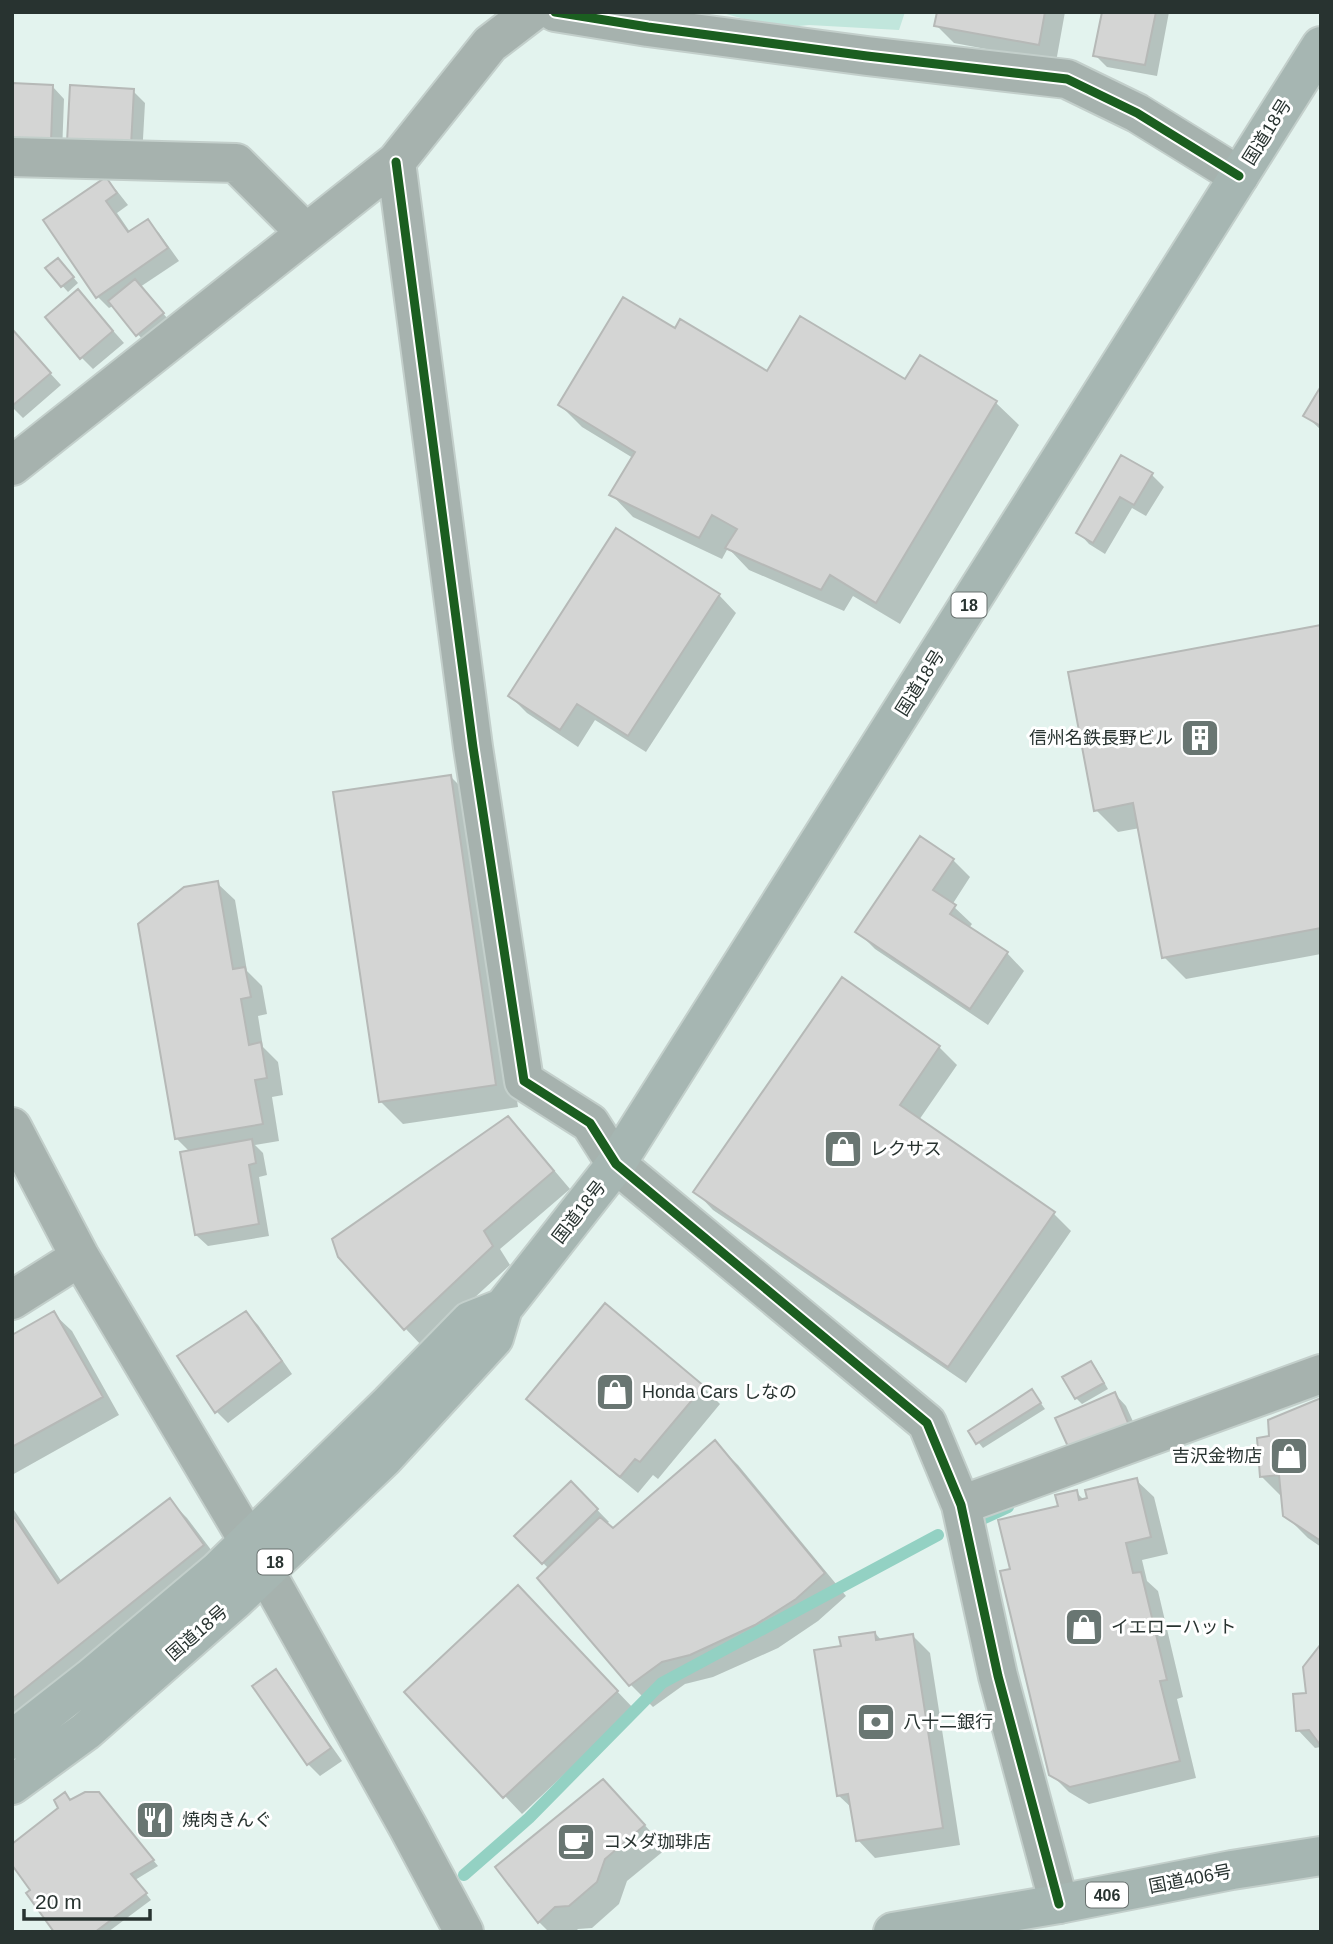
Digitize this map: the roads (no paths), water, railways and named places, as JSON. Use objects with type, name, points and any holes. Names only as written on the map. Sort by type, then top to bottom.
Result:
[{"type":"highway","name":"国道18号","points":[[12,1785],[86,1731],[235,1600],[257,1557],[470,1321],[503,1308],[616,1164],[1321,46]]},
{"type":"highway","name":"国道18号","points":[[12,1740],[91,1678],[218,1571],[257,1557]]},
{"type":"highway","name":"国道406号","points":[[893,1932],[1321,1856]]},
{"type":"street","points":[[12,466],[396,162],[490,44],[532,12]]},
{"type":"street","points":[[555,12],[867,56],[1067,79],[1138,113],[1239,176]]},
{"type":"street","points":[[12,158],[236,163],[306,233]]},
{"type":"street","points":[[396,162],[471,733],[524,1082],[590,1123],[616,1164],[927,1423],[961,1506],[998,1676],[1059,1904]]},
{"type":"street","points":[[12,1127],[80,1257],[257,1557],[464,1932]]},
{"type":"street","points":[[12,1300],[80,1257]]},
{"type":"street","points":[[961,1506],[1321,1374]]},
{"type":"waterway","points":[[978,1521],[1008,1507]]},
{"type":"waterway","points":[[464,1875],[529,1818],[662,1683],[938,1535]]},
{"type":"place","name":"信州名鉄長野ビル","points":[[1200,738]]},
{"type":"place","name":"レクサス","points":[[843,1149]]},
{"type":"place","name":"Honda Cars しなの","points":[[615,1392]]},
{"type":"place","name":"吉沢金物店","points":[[1289,1456]]},
{"type":"place","name":"イエローハット","points":[[1084,1627]]},
{"type":"place","name":"八十二銀行","points":[[876,1722]]},
{"type":"place","name":"焼肉きんぐ","points":[[155,1820]]},
{"type":"place","name":"コメダ珈琲店","points":[[576,1842]]}]
